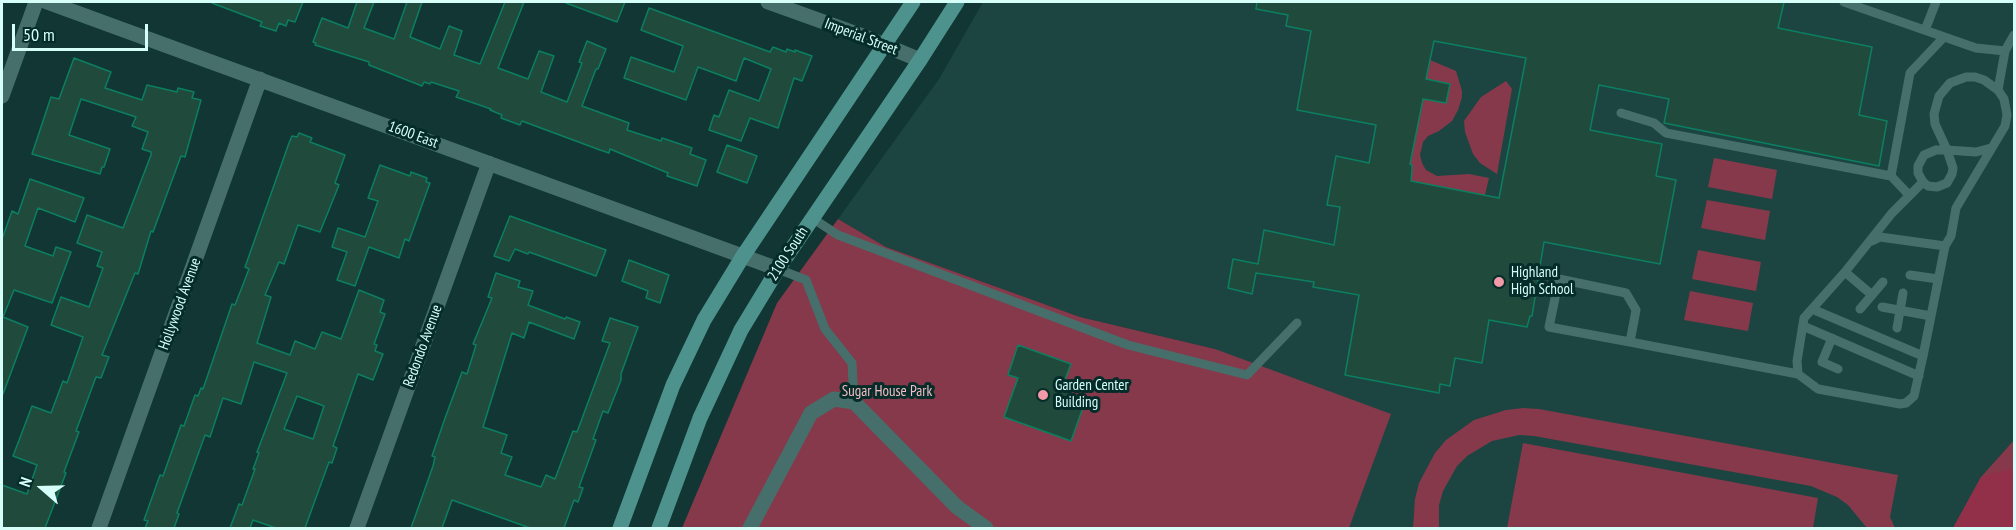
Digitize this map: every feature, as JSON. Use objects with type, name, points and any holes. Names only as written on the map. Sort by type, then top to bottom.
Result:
[{"type":"main road","points":[[620,528],[660,418],[688,351],[723,287],[913,2]]},
{"type":"main road","name":"2100 South","points":[[659,528],[700,418],[741,330],[778,269],[957,2]]},
{"type":"street","points":[[2,96],[36,2]]},
{"type":"street","name":"1600 East","points":[[46,2],[778,269]]},
{"type":"street","name":"Imperial Street","points":[[768,2],[920,60]]},
{"type":"street","name":"Hollywood Avenue","points":[[99,528],[260,79]]},
{"type":"street","name":"Redondo Avenue","points":[[357,528],[489,163]]},
{"type":"street","points":[[750,528],[811,413],[834,399],[854,402],[957,507],[986,528]]},
{"type":"lane","points":[[1844,2],[1976,48],[2005,51]]},
{"type":"lane","points":[[1925,30],[1936,2]]},
{"type":"lane","points":[[1998,90],[2005,51],[2014,35]]},
{"type":"lane","points":[[1891,176],[1910,73],[1944,37]]},
{"type":"lane","points":[[1630,342],[1636,310],[1626,293],[1558,279],[1549,327],[1798,374],[1818,389],[1900,404],[1906,403],[1914,396],[1945,246],[1951,236],[1956,208],[2005,126],[2007,115],[2004,99],[1998,90],[1984,80],[1975,77],[1958,80],[1944,89],[1939,96],[1934,114],[1935,124],[1947,150],[1953,168],[1947,183],[1937,187],[1928,186],[1918,173],[1918,166],[1924,155],[1936,150],[1947,150],[1976,152],[1991,147]]},
{"type":"lane","points":[[1621,113],[1654,123],[1666,133],[1891,176],[1909,195]]},
{"type":"lane","points":[[1798,374],[1797,361],[1804,318],[1909,195],[1923,182]]},
{"type":"lane","points":[[812,218],[838,235],[1128,345],[1247,375],[1297,322]]},
{"type":"lane","points":[[1868,244],[1880,237],[1945,246]]},
{"type":"lane","points":[[778,269],[807,280],[825,329],[852,363],[854,402]]},
{"type":"lane","points":[[1845,272],[1872,295]]},
{"type":"lane","points":[[1910,275],[1938,279]]},
{"type":"lane","points":[[1860,309],[1883,282]]},
{"type":"lane","points":[[1897,328],[1903,293]]},
{"type":"lane","points":[[1882,307],[1931,316]]},
{"type":"lane","points":[[1812,309],[1923,356]]},
{"type":"lane","points":[[1803,326],[1919,376]]},
{"type":"lane","points":[[1832,338],[1822,362],[1838,369]]},
{"type":"shaded area","name":"Highland High School","points":[[983,2],[2014,2],[2014,440],[1981,477],[1953,528],[1346,528],[1215,349],[1080,317],[886,247],[838,219],[939,79]]},
{"type":"shaded area","points":[[2014,468],[2014,528],[1953,528],[1981,477]]},
{"type":"green space","points":[[1430,60],[1456,71],[1462,97],[1452,121],[1428,136],[1423,142],[1420,155],[1422,163],[1426,170],[1437,176],[1469,174],[1489,178],[1485,195],[1411,181],[1412,165],[1410,164]]},
{"type":"green space","points":[[1506,81],[1512,89],[1497,174],[1480,163],[1473,154],[1465,132],[1464,121],[1481,97]]},
{"type":"green space","points":[[1714,158],[1777,170],[1772,199],[1708,187]]},
{"type":"green space","points":[[1707,200],[1770,211],[1765,240],[1701,228]]},
{"type":"green space","name":"Sugar House Park","points":[[838,219],[886,247],[1080,317],[1215,349],[1391,414],[1349,528],[682,528],[777,303]]},
{"type":"green space","points":[[1698,250],[1761,262],[1756,291],[1692,279]]},
{"type":"green space","points":[[1690,291],[1753,303],[1748,331],[1684,320]]},
{"type":"green space","points":[[1539,409],[1898,475],[1890,517],[1895,528],[1867,528],[1848,505],[1837,497],[1811,486],[1519,435],[1492,441],[1467,456],[1457,466],[1443,491],[1439,505],[1439,528],[1413,528],[1415,499],[1419,483],[1435,453],[1446,440],[1474,420],[1506,410]]},
{"type":"green space","points":[[2014,440],[2014,528],[1953,528],[1981,477]]},
{"type":"green space","points":[[1523,443],[1818,498],[1813,528],[1507,528]]},
{"type":"building","points":[[212,2],[303,2],[295,22],[288,20],[286,26],[279,23],[276,31],[260,26],[262,22]]},
{"type":"building","points":[[357,2],[374,2],[364,28],[394,39],[407,2],[422,2],[410,37],[440,49],[449,26],[462,31],[454,55],[480,64],[505,2],[524,2],[498,68],[528,79],[539,51],[554,56],[541,92],[567,102],[582,63],[579,62],[587,41],[606,49],[582,106],[629,123],[627,130],[692,148],[690,154],[706,160],[697,186],[667,176],[668,173],[610,149],[609,153],[522,121],[520,125],[501,118],[502,115],[491,109],[456,97],[459,91],[431,82],[430,84],[424,82],[422,86],[369,65],[369,62],[315,45],[316,43],[313,42],[322,18],[348,28]]},
{"type":"building","points":[[566,2],[625,2],[617,22]]},
{"type":"building","points":[[1257,2],[1784,2],[1778,28],[1872,47],[1859,115],[1887,121],[1879,166],[1664,123],[1669,99],[1599,85],[1590,130],[1662,144],[1656,176],[1676,180],[1660,264],[1544,242],[1532,316],[1530,316],[1527,327],[1489,320],[1482,363],[1455,358],[1450,386],[1440,384],[1439,393],[1345,375],[1359,295],[1313,287],[1314,282],[1256,273],[1252,294],[1228,288],[1233,259],[1258,264],[1264,230],[1334,245],[1340,207],[1327,205],[1336,156],[1369,163],[1376,125],[1297,110],[1311,31],[1286,26],[1288,15],[1256,9]],"holes":[[[1434,41],[1526,58],[1499,198],[1411,181],[1412,165],[1410,164],[1423,99],[1446,103],[1450,84],[1426,79]]]},
{"type":"building","points":[[649,8],[770,52],[773,47],[786,52],[787,49],[795,52],[795,50],[812,56],[802,81],[794,78],[778,128],[750,118],[741,141],[709,130],[714,115],[719,117],[729,90],[759,101],[771,69],[744,58],[736,81],[698,67],[686,100],[624,78],[631,57],[674,72],[683,46],[641,30]]},
{"type":"building","points":[[74,58],[111,72],[105,88],[142,100],[147,85],[177,92],[178,88],[194,92],[192,98],[201,100],[185,157],[181,156],[153,232],[151,231],[138,274],[135,273],[102,355],[109,357],[101,378],[96,377],[76,431],[79,432],[64,472],[66,473],[45,528],[2,528],[2,485],[27,494],[37,465],[13,456],[32,406],[51,413],[63,381],[67,383],[83,337],[51,325],[61,297],[89,307],[103,268],[97,266],[102,252],[77,243],[87,215],[123,228],[151,155],[151,152],[142,149],[148,132],[132,126],[136,117],[81,99],[69,135],[110,149],[100,174],[32,154],[51,97],[59,99]]},
{"type":"building","points":[[299,133],[312,138],[310,142],[345,155],[335,183],[339,185],[320,232],[298,225],[284,264],[279,262],[265,295],[271,297],[257,343],[290,355],[295,341],[315,349],[322,332],[341,339],[359,290],[384,300],[380,312],[385,314],[374,344],[377,345],[375,351],[383,354],[373,380],[358,374],[333,446],[337,448],[332,463],[329,462],[305,528],[276,528],[253,520],[250,528],[230,528],[239,504],[242,505],[255,469],[253,469],[259,453],[257,452],[287,373],[254,362],[241,404],[223,398],[210,437],[205,435],[177,513],[179,514],[174,528],[145,528],[148,521],[144,520],[160,475],[163,476],[181,425],[184,426],[195,395],[198,396],[201,388],[203,389],[232,304],[235,305],[249,269],[245,267],[289,143],[292,136],[297,137]],"holes":[[[297,396],[324,406],[313,439],[284,429]]]},
{"type":"building","points":[[727,145],[757,156],[747,183],[717,172]]},
{"type":"building","points":[[380,165],[410,176],[411,172],[427,178],[426,182],[430,183],[409,241],[405,239],[399,258],[369,247],[355,286],[337,280],[347,252],[332,247],[338,228],[365,237],[378,201],[368,198]]},
{"type":"building","points":[[30,179],[84,198],[75,222],[38,208],[25,246],[53,256],[56,247],[71,252],[52,303],[14,290],[3,317],[28,327],[2,394],[2,239],[12,211],[18,214]]},
{"type":"building","points":[[510,216],[606,250],[596,276],[515,249],[509,261],[494,256]]},
{"type":"building","points":[[629,260],[669,275],[660,303],[646,298],[648,291],[622,281]]},
{"type":"building","points":[[496,273],[520,281],[518,287],[533,291],[528,305],[565,319],[566,317],[580,322],[574,339],[529,322],[524,338],[512,333],[483,427],[507,435],[501,453],[512,457],[505,475],[541,487],[546,475],[555,479],[573,431],[577,432],[610,343],[602,341],[610,318],[638,327],[621,374],[621,380],[608,413],[603,411],[593,439],[596,440],[579,487],[583,488],[578,502],[574,500],[564,528],[530,528],[452,500],[442,528],[411,528],[433,466],[435,457],[432,456],[444,421],[462,372],[467,374],[476,345],[473,344],[492,298],[488,297]]},
{"type":"building","name":"Garden Center Building","points":[[1018,345],[1071,364],[1061,390],[1086,399],[1071,441],[1004,417],[1018,378],[1008,375]]},
{"type":"place","name":"Highland High School","points":[[1499,282]]},
{"type":"place","name":"Garden Center Building","points":[[1043,395]]}]
